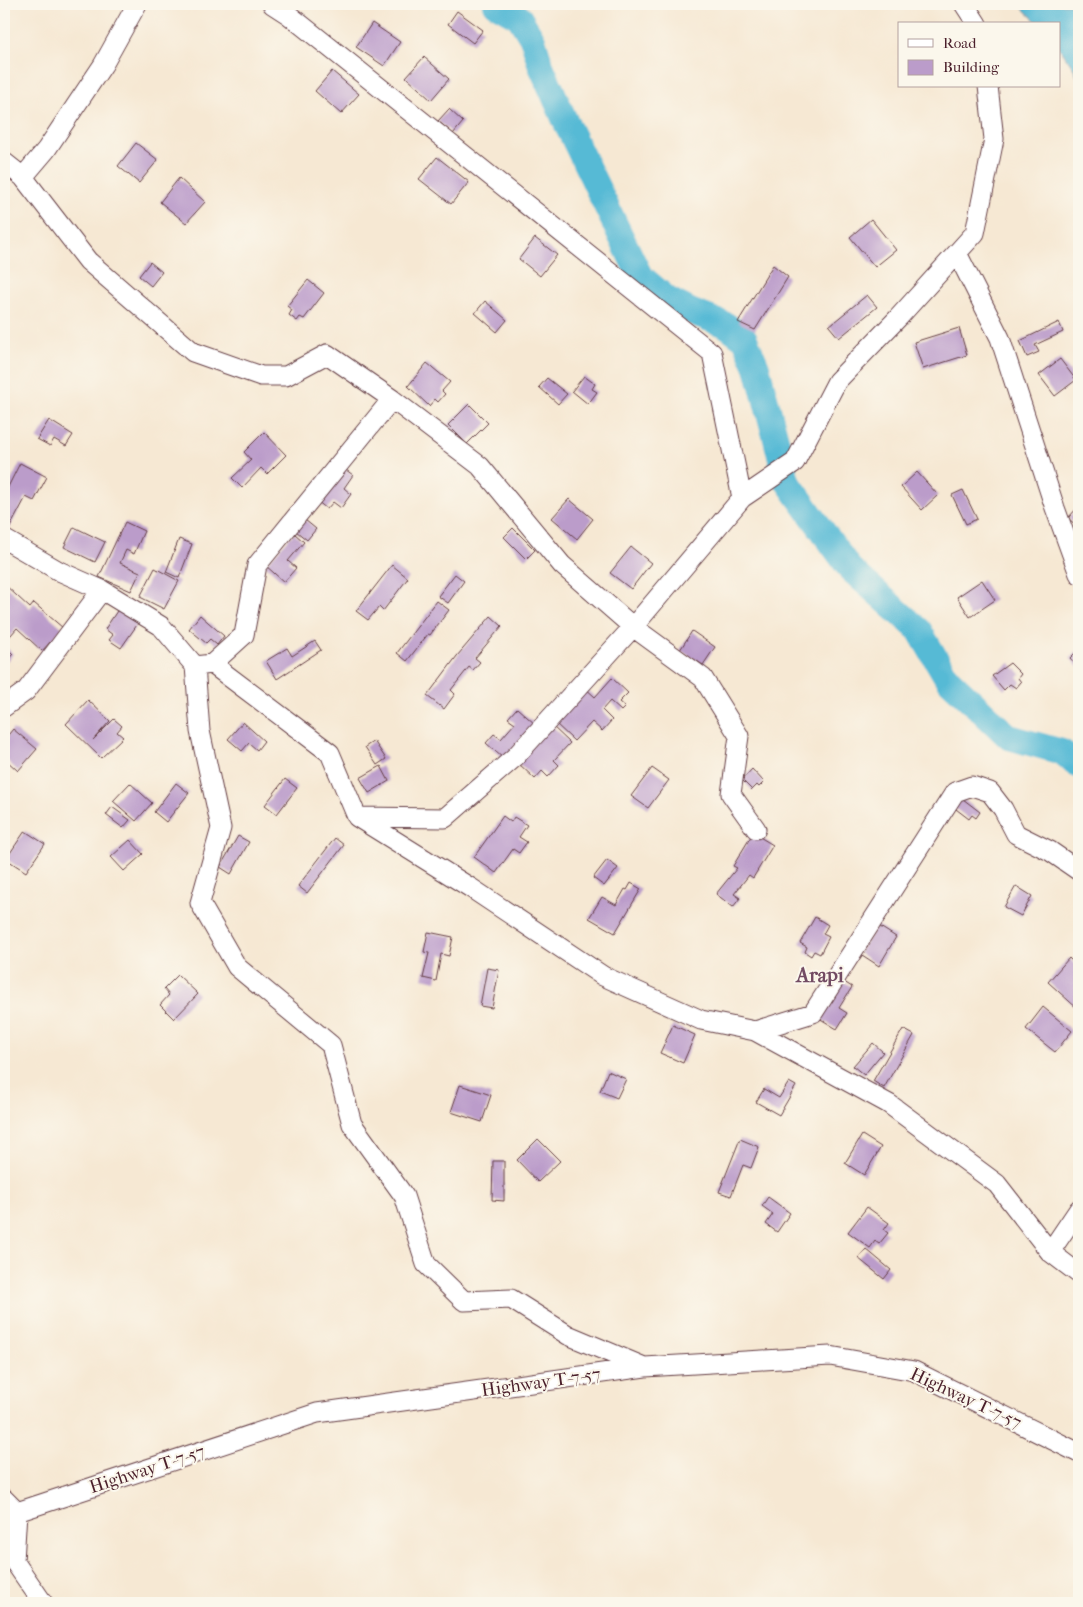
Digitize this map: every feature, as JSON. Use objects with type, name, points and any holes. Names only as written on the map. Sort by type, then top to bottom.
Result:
[{"type":"street","points":[[22,177],[46,150],[103,65],[136,4]]},
{"type":"street","points":[[272,4],[289,15],[712,353],[742,498]]},
{"type":"street","points":[[964,4],[976,22]]},
{"type":"street","points":[[358,817],[445,818],[515,758],[633,627],[742,498],[794,462],[837,381],[898,318],[975,233],[994,139],[988,88]]},
{"type":"street","points":[[4,162],[22,177],[88,261],[194,352],[261,376],[286,376],[327,354],[392,399],[480,466],[562,565],[633,627],[703,678],[739,736],[731,794],[756,829]]},
{"type":"street","points":[[957,253],[1000,338],[1055,508],[1079,574]]},
{"type":"street","points":[[392,399],[257,565],[244,635],[204,665],[200,730],[221,828],[200,903],[237,967],[331,1045],[352,1124],[404,1196],[426,1264],[464,1301],[512,1299],[568,1336],[645,1368]]},
{"type":"street","points":[[4,539],[58,570],[102,590],[160,626],[204,665],[330,753],[358,817],[471,888],[603,976],[701,1020],[755,1030],[889,1104],[997,1184],[1050,1252],[1079,1274]]},
{"type":"street","points":[[4,707],[26,691],[102,590]]},
{"type":"street","points":[[755,1030],[813,1012],[955,792],[972,786],[990,792],[1003,809],[1016,834],[1050,851],[1079,871]]},
{"type":"street","points":[[1050,1252],[1079,1209]]},
{"type":"street","name":"Highway T-7-57","points":[[17,1512],[317,1413],[645,1368],[830,1356],[914,1371],[1079,1453]]},
{"type":"street","points":[[4,1499],[17,1512],[14,1561],[43,1603]]},
{"type":"water","points":[[1018,4],[1072,4],[1079,13],[1079,82],[1074,69],[1060,48],[1060,22],[1037,22]]},
{"type":"building","points":[[457,11],[483,30],[473,43],[448,24]]},
{"type":"building","points":[[372,23],[400,42],[384,66],[356,47]]},
{"type":"building","points":[[424,57],[449,79],[431,100],[406,77]]},
{"type":"building","points":[[332,71],[359,94],[341,114],[315,91]]},
{"type":"building","points":[[449,109],[463,122],[453,134],[438,121]]},
{"type":"building","points":[[136,143],[158,160],[139,183],[118,166]]},
{"type":"building","points":[[437,157],[469,182],[451,204],[419,179]]},
{"type":"building","points":[[179,178],[205,202],[186,223],[160,202]]},
{"type":"building","points":[[871,219],[896,250],[875,267],[850,237]]},
{"type":"building","points":[[535,238],[557,255],[540,276],[519,259]]},
{"type":"building","points":[[150,262],[162,272],[151,286],[139,276]]},
{"type":"building","points":[[773,265],[788,277],[755,330],[738,322]]},
{"type":"building","points":[[308,280],[324,293],[304,319],[300,317],[297,321],[289,315],[292,310],[287,306]]},
{"type":"building","points":[[867,295],[877,307],[839,338],[829,326]]},
{"type":"building","points":[[485,301],[507,320],[497,332],[475,313]]},
{"type":"building","points":[[1059,322],[1063,332],[1035,345],[1039,352],[1027,357],[1020,341]]},
{"type":"building","points":[[959,328],[967,355],[923,369],[914,342]]},
{"type":"building","points":[[1060,359],[1076,380],[1055,396],[1039,375]]},
{"type":"building","points":[[427,363],[450,382],[442,391],[445,394],[438,402],[435,399],[429,406],[408,386]]},
{"type":"building","points":[[584,376],[595,384],[592,389],[597,392],[588,404],[572,391]]},
{"type":"building","points":[[547,378],[567,394],[558,404],[539,387]]},
{"type":"building","points":[[469,404],[488,423],[467,444],[448,425]]},
{"type":"building","points":[[49,420],[73,435],[66,446],[54,439],[50,446],[37,439]]},
{"type":"building","points":[[264,432],[286,455],[267,474],[261,468],[242,488],[232,478],[251,460],[244,452]]},
{"type":"building","points":[[20,463],[47,477],[34,501],[26,497],[8,531],[4,529],[4,495]]},
{"type":"building","points":[[342,467],[353,475],[344,488],[351,494],[341,508],[333,502],[327,509],[317,501]]},
{"type":"building","points":[[917,472],[938,495],[922,510],[901,487]]},
{"type":"building","points":[[963,490],[977,519],[966,524],[952,495]]},
{"type":"building","points":[[569,499],[593,519],[577,539],[552,518]]},
{"type":"building","points":[[1079,506],[1079,528],[1068,518]]},
{"type":"building","points":[[305,520],[316,529],[307,540],[296,531]]},
{"type":"building","points":[[125,522],[144,531],[134,554],[126,550],[120,563],[140,572],[131,591],[99,577]]},
{"type":"building","points":[[74,527],[105,542],[95,562],[64,547]]},
{"type":"building","points":[[513,528],[535,550],[526,559],[504,537]]},
{"type":"building","points":[[294,533],[304,542],[288,561],[296,568],[284,582],[265,565]]},
{"type":"building","points":[[179,539],[192,544],[179,578],[166,572]]},
{"type":"building","points":[[631,547],[651,563],[631,589],[610,573]]},
{"type":"building","points":[[392,565],[408,578],[383,611],[379,607],[368,620],[356,611]]},
{"type":"building","points":[[155,568],[179,581],[164,609],[140,597]]},
{"type":"building","points":[[455,574],[464,581],[448,603],[438,596]]},
{"type":"building","points":[[982,580],[995,600],[970,617],[957,597]]},
{"type":"building","points":[[4,584],[30,608],[34,603],[63,628],[42,651],[17,628],[4,643],[4,628],[9,622],[4,617]]},
{"type":"building","points":[[437,601],[449,610],[407,661],[397,653]]},
{"type":"building","points":[[119,608],[139,622],[121,648],[109,640],[113,635],[105,629]]},
{"type":"building","points":[[200,615],[224,636],[217,645],[210,639],[206,643],[189,629]]},
{"type":"building","points":[[491,616],[502,626],[475,658],[480,662],[473,670],[469,667],[451,690],[455,694],[444,709],[427,696],[457,656]]},
{"type":"building","points":[[692,631],[715,647],[703,665],[680,650]]},
{"type":"building","points":[[315,641],[321,650],[277,679],[266,661],[287,648],[292,656]]},
{"type":"building","points":[[4,645],[13,654],[4,664]]},
{"type":"building","points":[[1079,649],[1079,668],[1070,658]]},
{"type":"building","points":[[1010,663],[1021,674],[1018,678],[1021,682],[1016,688],[1010,684],[1004,690],[992,676]]},
{"type":"building","points":[[612,678],[628,693],[619,702],[625,707],[621,711],[610,701],[602,710],[612,720],[602,731],[592,722],[574,741],[553,721],[584,687],[595,697]]},
{"type":"building","points":[[88,700],[110,721],[93,740],[114,719],[122,726],[117,732],[123,737],[101,758],[66,724]]},
{"type":"building","points":[[517,708],[535,724],[504,759],[486,743],[494,734],[501,739],[515,723],[508,718]]},
{"type":"building","points":[[243,722],[264,741],[257,750],[249,743],[242,751],[228,739]]},
{"type":"building","points":[[551,725],[570,743],[554,760],[559,765],[548,777],[542,771],[535,779],[517,762]]},
{"type":"building","points":[[13,729],[37,749],[18,771],[4,758],[4,740]]},
{"type":"building","points":[[374,741],[386,759],[377,765],[365,747]]},
{"type":"building","points":[[381,766],[389,781],[369,793],[360,778]]},
{"type":"building","points":[[652,768],[669,780],[648,808],[631,796]]},
{"type":"building","points":[[752,769],[764,782],[752,790],[742,780]]},
{"type":"building","points":[[285,779],[297,788],[277,814],[265,805]]},
{"type":"building","points":[[130,783],[152,803],[136,821],[113,801]]},
{"type":"building","points":[[176,783],[189,793],[166,822],[154,812]]},
{"type":"building","points":[[959,796],[980,812],[976,818],[972,815],[969,819],[952,806]]},
{"type":"building","points":[[112,807],[130,820],[123,828],[106,815]]},
{"type":"building","points":[[503,816],[511,822],[514,817],[527,825],[519,837],[527,842],[519,853],[513,849],[496,873],[474,857]]},
{"type":"building","points":[[25,831],[45,844],[26,872],[6,859]]},
{"type":"building","points":[[753,833],[773,845],[753,878],[749,875],[734,894],[740,898],[733,907],[716,894],[737,868],[733,866]]},
{"type":"building","points":[[238,836],[249,842],[231,874],[220,867]]},
{"type":"building","points":[[335,838],[344,845],[307,893],[298,886]]},
{"type":"building","points":[[130,840],[143,854],[124,871],[111,857]]},
{"type":"building","points":[[607,860],[618,868],[604,886],[593,878]]},
{"type":"building","points":[[631,883],[641,889],[615,933],[589,918],[602,897],[616,905],[625,889],[627,890]]},
{"type":"building","points":[[1016,886],[1032,896],[1021,916],[1004,907]]},
{"type":"building","points":[[815,917],[828,925],[823,934],[829,937],[820,954],[814,951],[811,956],[805,952],[807,947],[800,943]]},
{"type":"building","points":[[877,925],[896,937],[879,966],[859,953]]},
{"type":"building","points":[[428,932],[453,937],[449,956],[441,954],[436,981],[423,978],[429,953],[424,952]]},
{"type":"building","points":[[1069,958],[1079,968],[1079,1010],[1048,982]]},
{"type":"building","points":[[487,968],[499,970],[492,1008],[480,1006]]},
{"type":"building","points":[[178,975],[198,994],[174,1019],[160,1005],[169,995],[164,989]]},
{"type":"building","points":[[841,980],[852,987],[839,1008],[847,1013],[837,1029],[819,1018]]},
{"type":"building","points":[[1043,1007],[1072,1031],[1055,1052],[1026,1029]]},
{"type":"building","points":[[673,1025],[695,1035],[683,1063],[660,1053]]},
{"type":"building","points":[[903,1029],[914,1035],[884,1088],[873,1081]]},
{"type":"building","points":[[873,1043],[883,1052],[864,1075],[853,1066]]},
{"type":"building","points":[[608,1071],[626,1079],[617,1098],[600,1091]]},
{"type":"building","points":[[789,1082],[796,1086],[779,1115],[756,1102],[764,1089],[779,1098]]},
{"type":"building","points":[[460,1085],[491,1095],[482,1122],[451,1112]]},
{"type":"building","points":[[862,1135],[881,1147],[864,1175],[845,1163]]},
{"type":"building","points":[[538,1139],[560,1161],[538,1182],[517,1160]]},
{"type":"building","points":[[740,1139],[759,1147],[751,1168],[743,1165],[731,1196],[719,1192]]},
{"type":"building","points":[[493,1161],[504,1161],[504,1201],[492,1200]]},
{"type":"building","points":[[768,1197],[790,1213],[777,1232],[766,1224],[773,1214],[762,1206]]},
{"type":"building","points":[[867,1207],[889,1223],[884,1230],[888,1233],[879,1244],[875,1241],[870,1248],[848,1232]]},
{"type":"building","points":[[866,1249],[891,1270],[884,1279],[858,1258]]},
{"type":"waterway","points":[[496,4],[519,17],[533,40],[541,66],[567,125],[640,276],[667,299],[692,312],[726,325],[745,339],[757,367],[787,481],[850,569],[919,630],[947,678],[1009,737],[1062,752],[1079,766]]},
{"type":"district","name":"Arapi","points":[[820,975]]}]
